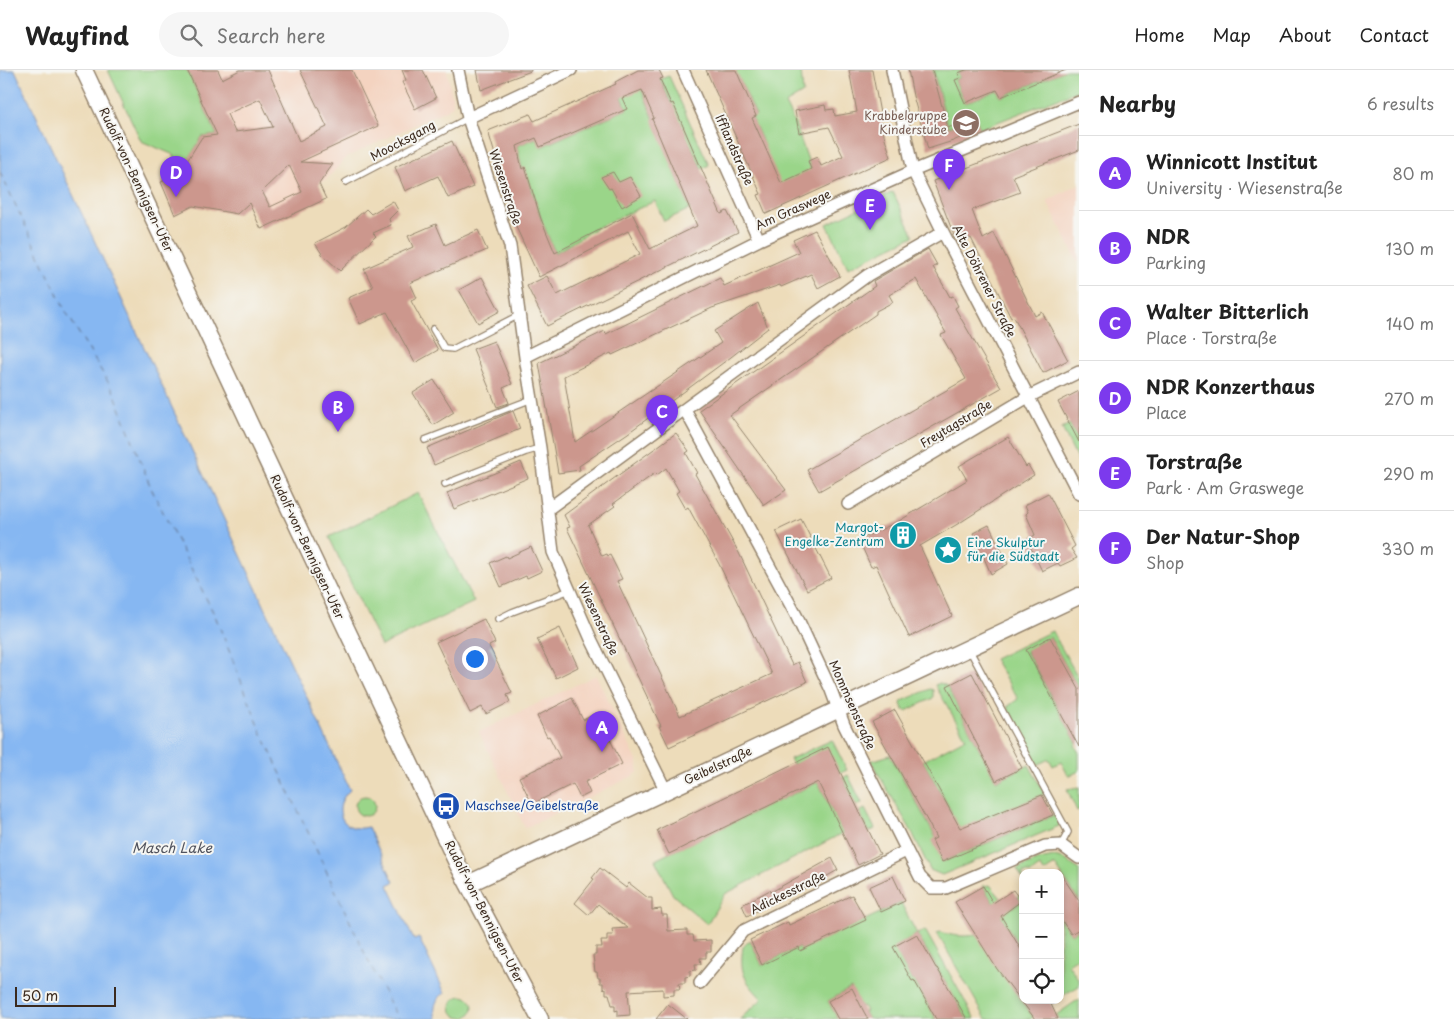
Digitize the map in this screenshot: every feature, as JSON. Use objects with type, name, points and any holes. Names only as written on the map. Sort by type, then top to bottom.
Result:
[{"type":"street","name":"Rudolf-von-Bennigsen-Ufer","points":[[84,70],[468,884],[540,1019]]},
{"type":"street","name":"Wiesenstraße","points":[[458,70],[468,118],[510,246],[525,358],[540,448],[553,552],[591,639],[666,791]]},
{"type":"street","points":[[468,118],[572,70]]},
{"type":"street","name":"Ifflandstraße","points":[[683,70],[759,240]]},
{"type":"street","name":"Alte Döhrener Straße","points":[[892,70],[913,171],[1079,494]]},
{"type":"street","name":"Am Graswege","points":[[525,358],[759,240],[913,171],[1079,102]]},
{"type":"street","points":[[548,509],[868,275],[943,232]]},
{"type":"street","name":"Freytagstraße","points":[[848,504],[1028,397],[1079,372]]},
{"type":"street","name":"Mommsenstraße","points":[[685,410],[796,615],[831,690],[844,725],[920,877],[931,888],[946,888],[1045,846],[1061,845]]},
{"type":"street","name":"Geibelstraße","points":[[468,884],[1079,596]]},
{"type":"street","points":[[1061,845],[1079,858]]},
{"type":"street","name":"Adickesstraße","points":[[700,983],[743,931],[906,851]]},
{"type":"lane","name":"Moocksgang","points":[[346,182],[468,118]]},
{"type":"lane","points":[[433,329],[444,348],[453,349],[519,315]]},
{"type":"lane","points":[[425,440],[532,399]]},
{"type":"lane","points":[[445,484],[540,448]]},
{"type":"lane","points":[[498,619],[570,590]]},
{"type":"lane","points":[[968,648],[1068,832],[1061,845]]},
{"type":"shaded area","points":[[108,70],[447,70],[453,102],[452,106],[448,109],[347,157],[326,180],[318,183],[326,199],[261,229],[249,204],[237,214],[197,207],[196,205],[175,215],[161,182],[181,173],[174,155],[141,141]]},
{"type":"shaded area","points":[[1079,184],[1079,265],[1047,201]]},
{"type":"shaded area","points":[[596,675],[638,763],[638,772],[525,828],[479,732]]},
{"type":"green space","points":[[108,70],[187,70],[217,135],[202,137],[181,172],[174,155],[141,141]]},
{"type":"green space","points":[[723,70],[801,70],[803,93],[785,104],[795,124],[812,171],[778,186],[752,118],[756,115],[737,74]]},
{"type":"green space","points":[[933,70],[966,70],[958,73],[960,78],[955,80],[965,103],[997,90],[1001,97],[1066,70],[1079,70],[1079,90],[980,129],[975,117],[948,127]]},
{"type":"green space","points":[[669,76],[709,165],[702,169],[660,79]]},
{"type":"green space","points":[[642,90],[690,209],[664,221],[655,201],[596,228],[555,253],[544,226],[532,231],[542,221],[525,168],[522,169],[517,146],[536,138],[541,147],[627,109],[620,92]]},
{"type":"green space","points":[[893,192],[914,236],[848,268],[827,224]]},
{"type":"green space","points":[[1070,424],[1079,442],[1079,464],[1062,428]]},
{"type":"green space","points":[[418,493],[474,602],[381,646],[329,537]]},
{"type":"green space","points":[[1052,631],[1079,679],[1079,689],[1050,637],[1026,651],[1077,743],[1075,745],[1079,753],[1079,771],[1071,775],[1068,775],[1061,762],[1053,766],[1049,759],[1037,765],[1007,707],[1018,699],[994,659]]},
{"type":"green space","points":[[940,683],[947,686],[996,781],[1029,765],[1045,794],[955,831],[951,811],[923,761],[966,738],[935,685]]},
{"type":"green space","points":[[930,689],[933,690],[933,698],[906,711],[903,709],[902,701]]},
{"type":"green space","points":[[832,740],[847,770],[840,773],[793,764],[790,759]]},
{"type":"green space","points":[[890,755],[936,838],[942,862],[1054,815],[1056,815],[1060,824],[942,875],[930,870],[912,832],[871,761]]},
{"type":"green space","points":[[848,775],[862,803],[856,806],[843,778]]},
{"type":"green space","points":[[818,782],[843,833],[725,894],[707,924],[673,895],[655,860]]},
{"type":"green space","points":[[1079,787],[1079,810],[1077,811],[1067,789]]},
{"type":"green space","points":[[365,796],[372,799],[375,806],[372,813],[365,816],[358,813],[355,806],[358,799]]},
{"type":"green space","points":[[865,809],[875,829],[869,832],[859,812]]},
{"type":"green space","points":[[1054,857],[1066,860],[1079,870],[1079,901],[1064,878],[1064,869],[1058,869],[1055,865],[1049,869],[1042,869],[1040,867],[1037,869],[1019,869],[1019,872],[1017,869],[1039,860]]},
{"type":"green space","points":[[990,885],[1010,909],[1019,903],[1019,946],[983,886]]},
{"type":"green space","points":[[901,903],[917,934],[894,947],[912,981],[914,980],[936,1019],[868,1019],[864,1012],[866,1011],[863,1006],[861,1007],[851,988],[828,1001],[838,1019],[740,1019],[762,999],[747,981],[743,970],[743,947],[750,940],[762,965],[799,947],[801,950]]},
{"type":"green space","points":[[1064,924],[1071,934],[1079,929],[1079,957],[1068,964],[1079,980],[1079,986],[1064,995]]},
{"type":"green space","points":[[925,930],[975,1019],[967,1019],[917,934]]},
{"type":"green space","points":[[937,933],[958,936],[976,935],[1019,997],[1019,1004],[1024,1004],[1033,1017],[1031,1019],[986,1019]]},
{"type":"green space","points":[[462,996],[470,999],[473,1007],[470,1015],[462,1018],[454,1015],[451,1007],[454,999]]},
{"type":"green space","points":[[1079,999],[1079,1019],[1058,1019],[1056,1015]]},
{"type":"water","name":"Masch Lake","points":[[0,70],[15,70],[350,790],[341,804],[342,818],[351,827],[368,827],[394,882],[388,885],[414,940],[419,938],[445,993],[436,1004],[436,1019],[0,1019]]},
{"type":"building","points":[[187,70],[218,70],[222,79],[240,70],[268,70],[299,141],[327,127],[300,70],[352,70],[378,126],[300,162],[333,164],[319,184],[326,199],[261,229],[249,203],[237,214],[193,206],[175,215],[161,182],[179,174],[202,137],[217,135]],"holes":[[[260,99],[273,127],[235,132],[227,114]],[[289,165],[302,192],[270,207],[262,191]]]},
{"type":"building","points":[[402,70],[423,70],[436,98],[415,109],[402,82],[406,80]]},
{"type":"building","points":[[477,70],[531,70],[531,71],[481,90]]},
{"type":"building","points":[[638,70],[659,70],[663,78],[660,79],[671,104],[673,103],[721,214],[727,211],[738,232],[547,326],[527,286],[547,276],[557,295],[640,254],[628,231],[539,277],[517,229],[488,131],[530,114],[534,121],[616,84],[615,82]],"holes":[[[642,90],[654,118],[652,119],[697,226],[650,249],[632,213],[555,253],[541,219],[525,167],[522,169],[517,146],[536,138],[540,147],[627,109],[622,98]]]},
{"type":"building","points":[[706,70],[736,70],[756,116],[752,118],[781,183],[811,169],[808,161],[817,157],[821,166],[843,156],[829,127],[799,133],[795,111],[825,105],[826,110],[834,109],[835,116],[857,112],[849,70],[872,70],[884,135],[891,157],[766,214],[758,195],[761,194]]},
{"type":"building","points":[[908,70],[932,70],[948,128],[975,116],[980,129],[953,141],[928,149],[913,96]]},
{"type":"building","points":[[966,70],[1066,70],[1001,97],[997,90],[965,103],[955,80],[960,78],[958,73]]},
{"type":"building","points":[[1079,124],[1079,150],[1013,176],[1020,192],[972,210],[983,239],[994,233],[1035,316],[1042,312],[1068,360],[1043,373],[1014,317],[1011,318],[971,238],[957,243],[933,181]]},
{"type":"building","points":[[452,141],[473,187],[448,198],[438,176],[405,191],[395,167]]},
{"type":"building","points":[[613,172],[619,182],[630,177],[641,196],[622,207],[611,188],[609,189],[601,177]]},
{"type":"building","points":[[393,201],[398,210],[389,219],[391,225],[373,233],[376,236],[340,271],[322,254],[315,243],[346,227],[366,209],[371,214]]},
{"type":"building","points":[[436,224],[445,245],[478,230],[487,250],[410,283],[417,298],[411,301],[438,350],[415,363],[387,312],[360,324],[348,298],[373,287],[364,269],[413,247],[408,236]]},
{"type":"building","points":[[815,230],[840,276],[818,288],[811,274],[781,287],[780,285],[712,308],[564,376],[575,442],[721,343],[714,331],[758,303],[768,328],[628,433],[579,466],[580,470],[558,473],[539,363],[605,331],[606,334],[720,278],[724,286],[799,252],[793,240]]},
{"type":"building","points":[[928,249],[937,265],[933,267],[950,297],[953,296],[958,306],[955,308],[1001,388],[819,491],[807,470],[966,379],[941,335],[946,333],[916,279],[889,295],[893,302],[876,311],[876,314],[730,415],[786,490],[764,505],[699,410],[875,286],[873,281]]},
{"type":"building","points":[[482,277],[500,311],[478,323],[459,290]]},
{"type":"building","points":[[494,341],[512,384],[503,388],[509,403],[497,407],[473,349]]},
{"type":"building","points":[[434,380],[454,412],[433,425],[413,393]]},
{"type":"building","points":[[1079,391],[1079,442],[1058,402]]},
{"type":"building","points":[[513,411],[520,429],[434,465],[427,448]]},
{"type":"building","points":[[676,433],[689,451],[686,453],[697,473],[695,474],[739,553],[792,665],[798,662],[807,682],[669,747],[659,726],[661,726],[567,528],[570,527],[564,515]],"holes":[[[666,468],[679,491],[676,493],[685,509],[688,507],[719,564],[772,674],[680,716],[617,581],[622,579],[610,555],[602,556],[588,525],[615,506],[613,504],[655,473],[657,475]]]},
{"type":"building","name":"Margot- Engelke-Zentrum","points":[[1008,437],[1026,467],[1028,465],[1034,475],[920,546],[952,616],[909,637],[876,565],[871,567],[859,540],[899,521],[967,480],[959,466]]},
{"type":"building","points":[[521,462],[528,478],[454,509],[447,493]]},
{"type":"building","points":[[1048,493],[1075,546],[1071,549],[1077,558],[1060,566],[1058,563],[1042,571],[1027,540],[1035,535],[1026,514],[1028,512],[1025,505]]},
{"type":"building","points":[[801,519],[831,578],[807,590],[776,531]]},
{"type":"building","points":[[989,525],[1008,564],[991,574],[973,533]]},
{"type":"building","points":[[531,547],[542,571],[501,587],[490,563],[506,556],[507,558]]},
{"type":"building","points":[[484,619],[495,643],[489,646],[512,693],[507,695],[510,702],[486,714],[482,707],[470,713],[436,642]]},
{"type":"building","points":[[560,628],[578,667],[556,678],[537,639]]},
{"type":"building","points":[[1050,637],[1079,689],[1079,747],[1026,650]]},
{"type":"building","points":[[972,673],[1022,768],[996,781],[947,686]]},
{"type":"building","points":[[572,698],[583,720],[597,713],[622,764],[585,782],[590,793],[580,798],[573,784],[532,804],[519,777],[560,758],[537,716]]},
{"type":"building","points":[[895,710],[960,828],[1042,795],[1053,815],[942,862],[932,840],[936,838],[929,824],[872,722]]},
{"type":"building","points":[[828,747],[880,854],[858,865],[818,782],[669,854],[657,830]]},
{"type":"building","points":[[832,858],[838,870],[804,889],[804,887],[747,916],[742,905],[770,890],[771,892]]},
{"type":"building","points":[[600,868],[626,888],[629,883],[648,898],[652,898],[652,910],[661,909],[662,915],[667,915],[668,931],[687,930],[687,935],[693,935],[694,941],[711,940],[711,952],[706,952],[706,958],[700,958],[701,964],[695,964],[696,970],[690,971],[690,976],[685,977],[685,983],[679,983],[680,989],[674,989],[674,995],[663,996],[663,989],[628,991],[630,1015],[618,1016],[618,1010],[615,1011],[615,1005],[612,1005],[609,994],[606,994],[606,988],[603,989],[603,983],[600,983],[600,978],[598,978],[597,972],[595,972],[593,955],[596,955],[596,947],[602,947],[601,941],[607,941],[607,935],[613,935],[612,929],[628,928],[598,904],[589,915],[575,903],[594,879],[592,878]]},
{"type":"building","points":[[893,876],[905,901],[881,912],[869,887]]},
{"type":"building","points":[[1064,879],[1079,901],[1079,929],[1071,934],[1064,924]]},
{"type":"building","points":[[983,886],[993,903],[1013,890],[1019,898],[1019,902],[1001,916],[1019,946],[1019,998],[997,969],[955,902]]},
{"type":"building","points":[[852,895],[866,920],[800,951],[799,947],[762,965],[750,940],[788,922],[789,925]]},
{"type":"building","points":[[917,934],[967,1019],[936,1019],[914,980],[912,981],[893,947]]},
{"type":"building","points":[[852,988],[868,1019],[838,1019],[828,1001]]},
{"type":"building","points":[[668,1004],[687,1019],[656,1019]]},
{"type":"building","points":[[1024,1004],[1051,1004],[1058,1019],[1035,1019]]},
{"type":"ferry route","points":[[0,172],[65,310],[114,392],[151,488],[216,618],[263,736],[368,960],[398,1019]]},
{"type":"place","name":"Krabbelgruppe Kinderstube","points":[[966,123]]},
{"type":"place","name":"Der Natur-Shop","points":[[949,190]]},
{"type":"place","name":"NDR Konzerthaus","points":[[176,197]]},
{"type":"place","name":"Torstraße","points":[[870,230]]},
{"type":"place","name":"NDR","points":[[338,432]]},
{"type":"place","name":"Walter Bitterlich","points":[[662,436]]},
{"type":"place","name":"Margot- Engelke-Zentrum","points":[[903,535]]},
{"type":"place","name":"Eine Skulptur für die Südstadt","points":[[948,550]]},
{"type":"place","name":"Winnicott Institut","points":[[602,752]]},
{"type":"place","name":"Maschsee/Geibelstraße","points":[[446,806]]}]
